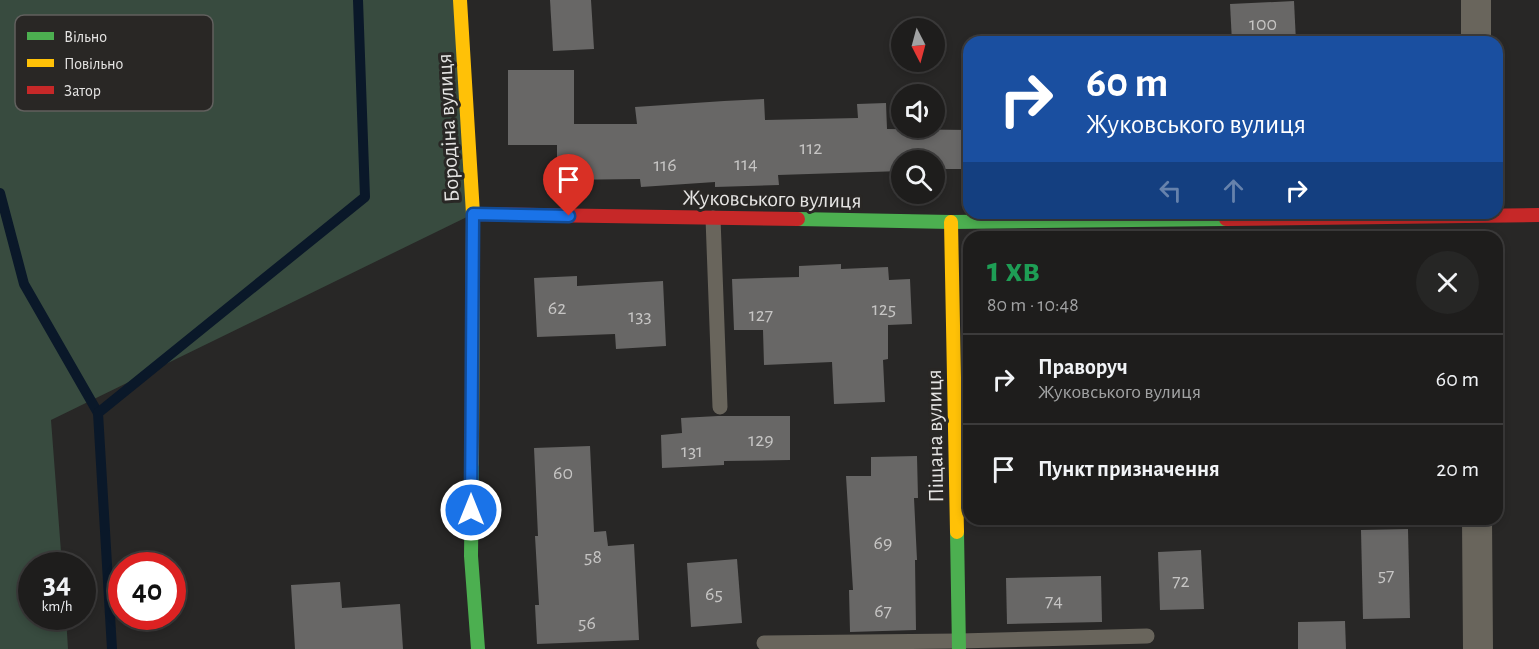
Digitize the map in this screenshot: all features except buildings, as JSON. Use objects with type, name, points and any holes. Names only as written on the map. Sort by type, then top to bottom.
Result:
[{"type":"street","name":"Бородіна вулиця","points":[[460,0],[473,214],[471,556],[478,649]]},
{"type":"street","points":[[1476,0],[1476,36]]},
{"type":"street","name":"Жуковського вулиця","points":[[473,214],[951,222],[1476,222],[1539,215]]},
{"type":"street","name":"Піщана вулиця","points":[[951,222],[963,497],[959,645]]},
{"type":"street","points":[[1477,525],[1478,649]]},
{"type":"lane","points":[[713,218],[720,407]]},
{"type":"lane","points":[[764,643],[959,645],[1147,636]]},
{"type":"green space","points":[[0,0],[460,0],[473,214],[51,420],[61,552],[18,552],[18,630],[67,630],[68,649],[0,649]]},
{"type":"waterway","points":[[112,649],[98,413],[365,197],[358,0]]},
{"type":"waterway","points":[[0,193],[24,284],[98,413]]},
{"type":"traffic: fast","points":[[798,219],[951,222],[1226,219]]},
{"type":"traffic: fast","points":[[472,463],[471,556],[478,649]]},
{"type":"traffic: fast","points":[[957,532],[959,649]]},
{"type":"traffic: slow","points":[[460,0],[473,214],[472,463]]},
{"type":"traffic: slow","points":[[951,222],[957,532]]},
{"type":"traffic: jam","points":[[473,214],[798,219]]},
{"type":"traffic: jam","points":[[1503,215],[1539,215]]},
{"type":"route","points":[[471,510],[473,214],[569,216]]}]
